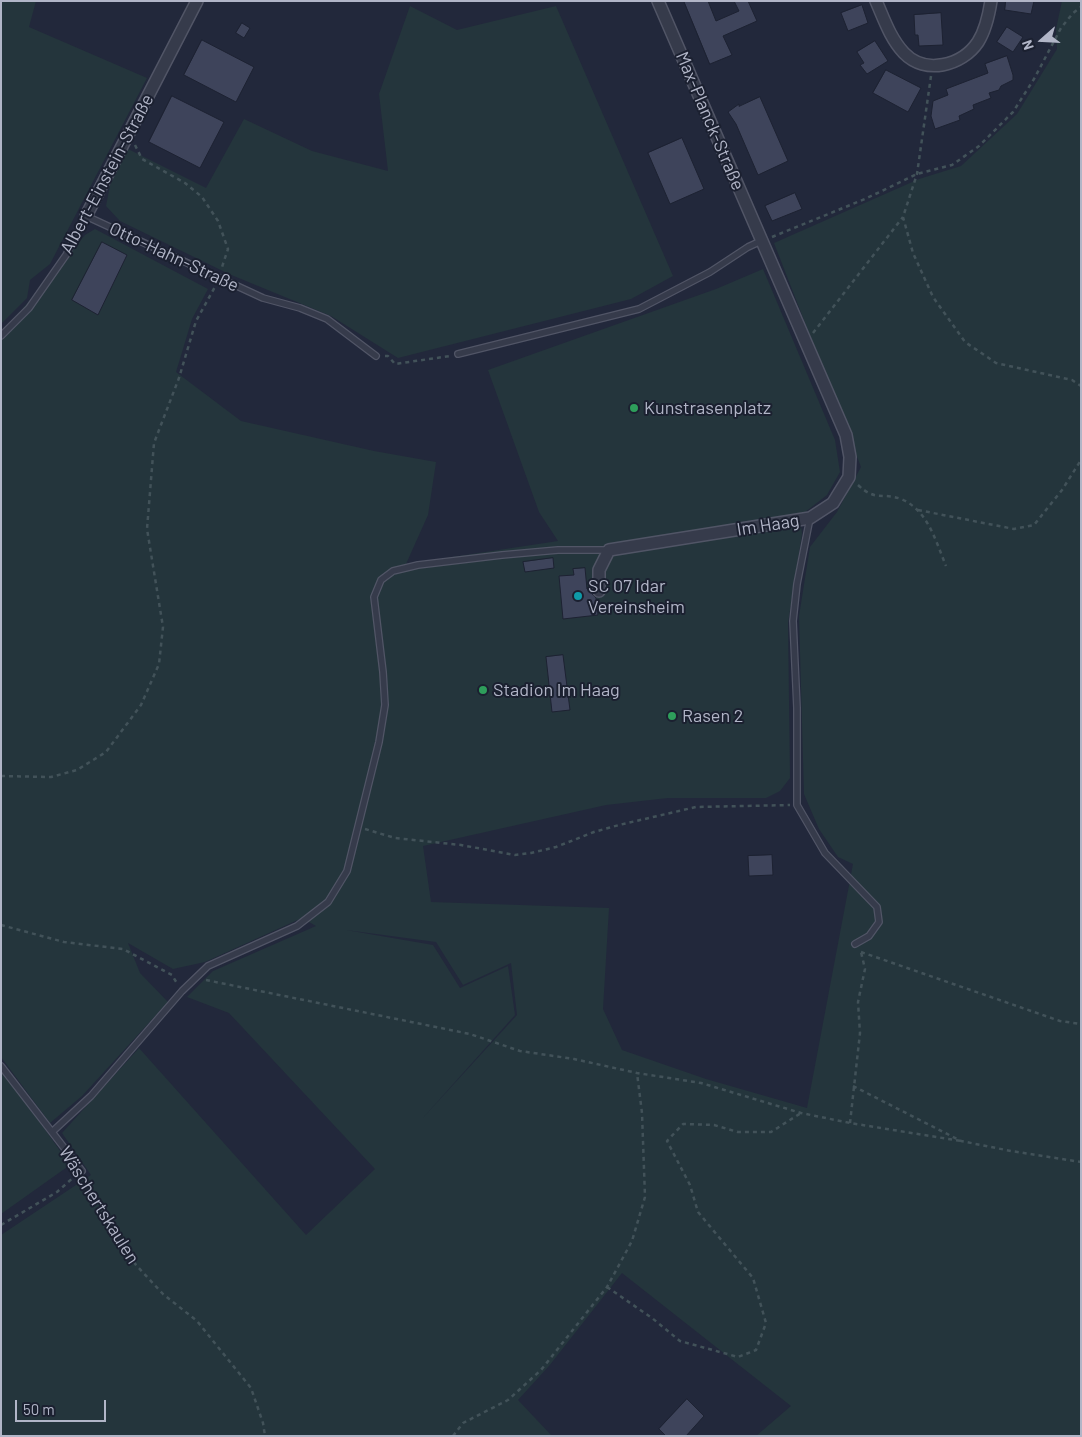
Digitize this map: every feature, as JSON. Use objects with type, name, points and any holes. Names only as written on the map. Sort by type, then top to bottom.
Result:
[{"type":"street","name":"Albert-Einstein-Straße","points":[[86,216],[197,1]]},
{"type":"street","name":"Max-Planck-Straße","points":[[658,1],[762,241]]},
{"type":"street","points":[[876,1],[890,34],[905,54],[920,64],[933,66],[951,64],[966,55],[978,41],[990,10],[991,1]]},
{"type":"street","points":[[762,241],[846,435],[850,457],[849,477]]},
{"type":"street","name":"Im Haag","points":[[608,550],[810,518],[833,503],[849,477]]},
{"type":"street","points":[[600,591],[599,570],[608,550]]},
{"type":"lane","name":"Otto-Hahn-Straße","points":[[86,216],[263,298],[300,308],[327,319],[376,356]]},
{"type":"lane","name":"Albert-Einstein-Straße","points":[[1,336],[29,308],[66,255],[86,216]]},
{"type":"lane","points":[[458,354],[639,309],[710,272],[748,247],[762,241]]},
{"type":"lane","points":[[810,518],[797,584],[793,622],[797,708],[797,805],[824,853],[877,907],[879,922],[869,936],[855,944]]},
{"type":"lane","points":[[52,1132],[91,1096],[182,990],[208,966],[296,926],[328,902],[347,870],[379,742],[385,705],[384,672],[374,597],[381,580],[393,571],[427,564],[558,550],[608,550]]},
{"type":"lane","name":"Wäschertskaulen","points":[[1,1066],[82,1171]]},
{"type":"path","points":[[762,241],[864,199],[917,174],[952,165],[979,146],[1013,112],[1034,80],[1061,28],[1073,13],[1081,7]]},
{"type":"path","points":[[806,342],[904,217],[917,174],[933,66]]},
{"type":"path","points":[[1,776],[51,777],[77,770],[106,752],[141,705],[159,664],[163,628],[147,529],[154,443],[180,378],[196,321],[219,279],[228,249],[218,221],[202,197],[185,183],[142,159],[128,133]]},
{"type":"path","points":[[904,217],[913,253],[933,297],[965,342],[996,363],[1072,380],[1081,386]]},
{"type":"path","points":[[376,356],[388,356],[395,364],[458,354]]},
{"type":"path","points":[[849,477],[868,494],[901,499],[918,510],[1014,529],[1034,525],[1062,490],[1081,460]]},
{"type":"path","points":[[918,510],[930,528],[946,566]]},
{"type":"path","points":[[357,826],[395,838],[461,845],[515,855],[531,854],[611,827],[696,807],[797,805]]},
{"type":"path","points":[[1,925],[64,942],[123,949],[172,975],[182,990]]},
{"type":"path","points":[[850,1123],[860,1033],[858,1002],[865,969],[861,952],[855,944]]},
{"type":"path","points":[[861,952],[1060,1021],[1081,1024]]},
{"type":"path","points":[[196,978],[470,1034],[520,1051],[574,1059],[637,1073],[701,1083],[801,1113],[1081,1162]]},
{"type":"path","points":[[453,1436],[463,1423],[508,1400],[541,1370],[607,1287],[626,1253],[632,1241],[646,1197],[642,1113],[637,1073]]},
{"type":"path","points":[[853,1086],[961,1142]]},
{"type":"path","points":[[607,1287],[652,1318],[680,1341],[738,1357],[756,1350],[766,1323],[753,1278],[698,1212],[690,1185],[666,1141],[683,1124],[714,1125],[738,1132],[771,1132],[801,1113]]},
{"type":"path","points":[[1,1224],[57,1192],[82,1171]]},
{"type":"path","name":"Wäschertskaulen","points":[[82,1171],[111,1228],[136,1265],[163,1294],[197,1320],[251,1388],[263,1423],[265,1436]]},
{"type":"shaded area","points":[[1,1],[36,1],[29,27],[147,78],[50,264],[30,280],[27,298],[1,324]]},
{"type":"shaded area","points":[[1062,1],[1081,1],[1081,1436],[756,1436],[791,1406],[622,1273],[549,1366],[518,1400],[552,1436],[1,1436],[1,1235],[91,1175],[62,1133],[139,1048],[306,1235],[375,1169],[229,1013],[187,997],[213,971],[316,926],[302,918],[205,962],[173,969],[128,943],[140,973],[168,1002],[82,1096],[50,1123],[1,1057],[1,334],[85,235],[95,229],[208,289],[192,319],[176,372],[241,421],[374,451],[436,462],[428,515],[406,564],[558,541],[539,512],[488,370],[716,289],[763,269],[835,440],[840,472],[827,495],[800,516],[802,534],[788,623],[790,778],[780,791],[766,798],[668,798],[606,805],[423,846],[431,902],[609,908],[603,1009],[622,1050],[706,1079],[807,1108],[853,864],[838,857],[819,829],[804,794],[799,616],[810,547],[837,512],[861,467],[774,243],[919,179],[961,166],[1017,114],[1057,49],[1056,29]],"holes":[[[346,930],[436,942],[463,985],[511,963],[517,1015],[421,1120],[515,1015],[508,966],[460,988],[433,945]]]},
{"type":"shaded area","points":[[410,6],[457,30],[556,6],[673,276],[631,299],[398,358],[331,316],[229,274],[120,221],[106,206],[110,185],[126,148],[206,188],[244,119],[312,151],[388,171],[379,94]]},
{"type":"shaded area","points":[[1,1067],[70,1165],[1,1214]]},
{"type":"building","points":[[684,1],[708,1],[716,21],[739,11],[734,1],[748,1],[757,21],[723,36],[732,55],[710,64]]},
{"type":"building","points":[[1006,1],[1034,1],[1031,14],[1005,10]]},
{"type":"building","points":[[862,5],[868,23],[848,31],[841,13]]},
{"type":"building","points":[[941,13],[943,45],[919,46],[918,35],[915,35],[914,15]]},
{"type":"building","points":[[242,23],[250,28],[244,38],[236,33]]},
{"type":"building","points":[[1007,27],[1023,37],[1013,52],[997,42]]},
{"type":"building","points":[[202,40],[254,67],[236,102],[184,75]]},
{"type":"building","points":[[875,41],[888,61],[867,74],[860,65],[864,63],[857,52]]},
{"type":"building","points":[[1007,56],[1013,80],[1001,86],[999,90],[989,93],[991,98],[973,105],[974,109],[959,116],[960,120],[935,129],[931,116],[933,101],[948,95],[946,89],[988,73],[985,64]]},
{"type":"building","points":[[886,70],[921,88],[908,112],[873,93]]},
{"type":"building","points":[[172,96],[224,122],[200,168],[149,142]]},
{"type":"building","points":[[760,97],[788,161],[758,175],[736,124],[728,112],[739,104],[739,106]]},
{"type":"building","points":[[682,138],[704,189],[670,204],[648,153]]},
{"type":"building","points":[[795,193],[802,209],[772,221],[765,206]]},
{"type":"building","points":[[102,242],[127,255],[98,315],[72,300]]},
{"type":"building","points":[[553,558],[554,568],[525,572],[523,562]]},
{"type":"building","name":"SC 07 Idar Vereinsheim","points":[[585,568],[587,589],[592,589],[592,594],[596,598],[598,615],[563,619],[559,576],[574,575],[573,569]]},
{"type":"building","points":[[563,655],[570,710],[552,712],[546,657]]},
{"type":"building","points":[[772,855],[773,875],[749,876],[748,856]]},
{"type":"building","points":[[687,1399],[704,1416],[686,1436],[666,1436],[659,1429]]},
{"type":"place","name":"Kunstrasenplatz","points":[[634,408]]},
{"type":"place","name":"SC 07 Idar Vereinsheim","points":[[578,596]]},
{"type":"place","name":"Stadion Im Haag","points":[[483,690]]},
{"type":"place","name":"Rasen 2","points":[[672,716]]}]
